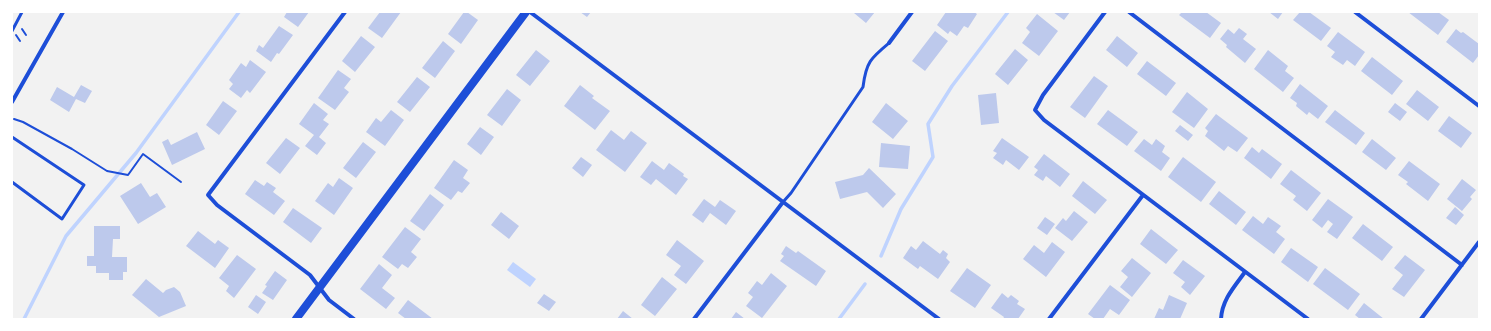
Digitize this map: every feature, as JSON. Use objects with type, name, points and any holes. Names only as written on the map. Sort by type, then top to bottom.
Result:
[{"type":"main road","points":[[296,319],[526,12]]},
{"type":"street","points":[[12,102],[63,12]]},
{"type":"street","points":[[345,12],[208,196],[217,205],[310,275],[329,300],[354,319]]},
{"type":"street","points":[[530,12],[938,319]]},
{"type":"street","points":[[889,43],[912,12]]},
{"type":"street","points":[[1105,12],[1043,95],[1036,110],[1044,120],[1308,319]]},
{"type":"street","points":[[1129,12],[1462,265]]},
{"type":"street","points":[[1355,12],[1479,106]]},
{"type":"street","points":[[1050,319],[1143,195]]},
{"type":"street","points":[[694,319],[783,202]]},
{"type":"street","points":[[1421,319],[1479,242]]},
{"type":"street","points":[[1221,319],[1225,302],[1229,294],[1245,272]]},
{"type":"lane","points":[[12,31],[22,12]]},
{"type":"lane","points":[[783,202],[863,87],[864,73],[870,59],[889,43]]},
{"type":"lane","points":[[12,136],[84,185],[62,219],[12,182]]},
{"type":"path","points":[[14,119],[23,122],[107,171],[128,175],[144,154],[181,182]]},
{"type":"water","points":[[513,262],[536,279],[530,287],[507,270]]},
{"type":"building","points":[[287,12],[309,12],[298,27],[284,17]]},
{"type":"building","points":[[380,12],[401,12],[382,38],[368,28]]},
{"type":"building","points":[[464,12],[467,12],[478,20],[461,44],[448,34]]},
{"type":"building","points":[[580,12],[591,12],[587,17]]},
{"type":"building","points":[[875,12],[866,23],[854,13]]},
{"type":"building","points":[[946,12],[974,12],[977,14],[968,28],[964,26],[957,36],[950,31],[948,34],[937,25]]},
{"type":"building","points":[[1053,12],[1070,12],[1064,20]]},
{"type":"building","points":[[1182,12],[1206,12],[1221,23],[1210,38],[1179,15]]},
{"type":"building","points":[[1269,12],[1283,12],[1278,19]]},
{"type":"building","points":[[1300,12],[1309,12],[1331,28],[1321,41],[1293,20]]},
{"type":"building","points":[[1408,12],[1438,12],[1449,20],[1438,35]]},
{"type":"building","points":[[1037,14],[1058,31],[1039,56],[1022,43],[1030,32],[1026,28]]},
{"type":"building","points":[[279,26],[293,35],[271,62],[256,51],[259,45],[263,48]]},
{"type":"building","points":[[1239,28],[1247,34],[1243,39],[1256,49],[1245,63],[1226,47],[1227,45],[1220,39],[1228,29],[1234,34]]},
{"type":"building","points":[[1456,29],[1461,33],[1463,32],[1479,44],[1479,55],[1473,63],[1446,42]]},
{"type":"building","points":[[935,31],[948,41],[925,71],[912,61]]},
{"type":"building","points":[[1338,32],[1365,52],[1355,66],[1347,60],[1343,65],[1331,57],[1335,52],[1327,46]]},
{"type":"building","points":[[361,36],[375,47],[355,72],[342,61]]},
{"type":"building","points":[[1117,36],[1138,53],[1127,67],[1106,50]]},
{"type":"building","points":[[443,41],[455,51],[435,78],[422,68]]},
{"type":"building","points":[[1015,49],[1028,60],[1008,85],[995,74]]},
{"type":"building","points":[[536,50],[550,61],[530,86],[516,75]]},
{"type":"building","points":[[1268,50],[1288,66],[1285,71],[1294,78],[1283,92],[1254,69]]},
{"type":"building","points":[[1372,57],[1403,81],[1392,95],[1361,71]]},
{"type":"building","points":[[250,60],[266,72],[250,93],[247,90],[241,98],[229,89],[233,84],[229,80],[241,63],[246,67]]},
{"type":"building","points":[[1147,61],[1176,83],[1166,96],[1137,74]]},
{"type":"building","points":[[338,70],[351,79],[344,88],[349,92],[335,110],[318,98]]},
{"type":"building","points":[[1094,76],[1108,86],[1085,118],[1070,107]]},
{"type":"building","points":[[417,77],[430,87],[410,112],[397,102]]},
{"type":"building","points":[[1300,84],[1328,106],[1318,119],[1309,112],[1307,115],[1296,106],[1297,103],[1290,98]]},
{"type":"building","points":[[81,85],[92,91],[85,103],[76,99],[69,112],[50,100],[57,87],[74,97]]},
{"type":"building","points":[[580,85],[594,96],[592,98],[610,111],[595,130],[564,106]]},
{"type":"building","points":[[507,89],[521,100],[502,126],[487,115]]},
{"type":"building","points":[[1417,90],[1439,107],[1428,121],[1406,104]]},
{"type":"building","points":[[1187,92],[1208,109],[1194,128],[1172,112]]},
{"type":"building","points":[[996,93],[999,123],[981,125],[978,95]]},
{"type":"building","points":[[223,101],[237,111],[219,135],[206,125]]},
{"type":"building","points":[[314,103],[328,114],[323,120],[329,124],[319,137],[326,143],[317,155],[305,146],[314,135],[299,124]]},
{"type":"building","points":[[886,103],[908,121],[893,139],[872,122]]},
{"type":"building","points":[[1395,103],[1407,112],[1400,121],[1388,112]]},
{"type":"building","points":[[391,110],[404,120],[385,146],[366,132],[376,118],[381,122]]},
{"type":"building","points":[[1108,110],[1138,132],[1127,146],[1097,124]]},
{"type":"building","points":[[1335,110],[1365,133],[1356,145],[1325,122]]},
{"type":"building","points":[[1216,114],[1248,138],[1237,152],[1228,146],[1224,151],[1205,136],[1208,131],[1205,128]]},
{"type":"building","points":[[1449,116],[1472,133],[1461,148],[1438,131]]},
{"type":"building","points":[[1180,125],[1193,135],[1188,141],[1175,131]]},
{"type":"building","points":[[480,127],[494,137],[481,155],[467,144]]},
{"type":"building","points":[[611,130],[624,140],[631,131],[647,143],[625,172],[596,150]]},
{"type":"building","points":[[197,132],[205,149],[172,165],[162,142],[168,139],[171,145]]},
{"type":"building","points":[[286,138],[300,148],[280,174],[266,163]]},
{"type":"building","points":[[1002,138],[1029,157],[1019,170],[1006,160],[1003,165],[993,158],[997,153],[993,151]]},
{"type":"building","points":[[1144,139],[1152,145],[1156,139],[1165,146],[1162,152],[1170,158],[1161,171],[1134,151]]},
{"type":"building","points":[[1372,139],[1396,158],[1386,170],[1362,152]]},
{"type":"building","points":[[363,142],[376,152],[356,178],[343,168]]},
{"type":"building","points":[[881,143],[910,146],[908,169],[879,167]]},
{"type":"building","points":[[1252,147],[1259,153],[1262,149],[1282,164],[1271,179],[1244,158]]},
{"type":"building","points":[[1044,154],[1070,174],[1060,187],[1046,176],[1043,181],[1034,175],[1038,170],[1034,167]]},
{"type":"building","points":[[581,157],[592,165],[583,177],[572,168]]},
{"type":"building","points":[[1183,157],[1216,182],[1201,202],[1168,177]]},
{"type":"building","points":[[454,160],[468,170],[463,178],[470,183],[462,193],[458,191],[451,200],[434,188]]},
{"type":"building","points":[[652,161],[664,170],[669,163],[684,174],[683,176],[688,179],[676,195],[656,179],[651,185],[640,177]]},
{"type":"building","points":[[1409,161],[1440,184],[1428,201],[1406,184],[1408,182],[1398,175]]},
{"type":"building","points":[[869,168],[896,194],[883,208],[867,192],[840,199],[835,182],[863,175]]},
{"type":"building","points":[[1291,170],[1321,193],[1307,211],[1293,200],[1296,196],[1280,184]]},
{"type":"building","points":[[339,178],[353,188],[334,215],[315,201],[328,183],[333,187]]},
{"type":"building","points":[[1462,179],[1476,190],[1470,197],[1472,199],[1462,211],[1447,199]]},
{"type":"building","points":[[255,180],[264,186],[267,182],[276,188],[273,192],[285,201],[274,215],[245,194]]},
{"type":"building","points":[[1083,181],[1107,200],[1095,214],[1072,196]]},
{"type":"building","points":[[141,183],[150,197],[157,193],[166,207],[138,224],[120,196]]},
{"type":"building","points":[[1219,191],[1246,212],[1236,225],[1209,204]]},
{"type":"building","points":[[430,194],[444,205],[424,231],[410,221]]},
{"type":"building","points":[[704,199],[715,207],[720,200],[736,211],[726,225],[710,213],[703,223],[692,215]]},
{"type":"building","points":[[1328,199],[1353,217],[1337,239],[1327,232],[1333,224],[1328,220],[1322,228],[1312,220]]},
{"type":"building","points":[[1455,207],[1464,215],[1456,225],[1446,218]]},
{"type":"building","points":[[293,208],[322,228],[311,243],[283,222]]},
{"type":"building","points":[[1074,211],[1088,222],[1072,241],[1055,228],[1063,218],[1066,221]]},
{"type":"building","points":[[501,212],[519,226],[509,239],[491,225]]},
{"type":"building","points":[[1253,216],[1263,224],[1268,217],[1281,226],[1276,232],[1285,239],[1274,254],[1242,230]]},
{"type":"building","points":[[1045,217],[1055,224],[1047,235],[1037,228]]},
{"type":"building","points":[[1363,224],[1393,247],[1382,261],[1352,238]]},
{"type":"building","points":[[94,226],[120,226],[120,239],[113,239],[112,257],[127,257],[127,272],[123,272],[123,280],[109,280],[109,273],[96,273],[96,266],[87,266],[87,256],[94,256]]},
{"type":"building","points":[[405,227],[421,239],[411,252],[417,257],[408,268],[402,264],[398,269],[382,257]]},
{"type":"building","points":[[1151,229],[1178,250],[1166,264],[1140,244]]},
{"type":"building","points":[[198,231],[215,244],[218,240],[229,248],[215,268],[186,246]]},
{"type":"building","points":[[677,240],[704,261],[686,284],[674,275],[681,266],[666,255]]},
{"type":"building","points":[[923,241],[940,254],[943,250],[948,254],[946,258],[950,262],[938,279],[920,266],[918,269],[903,258],[911,246],[916,250]]},
{"type":"building","points":[[1052,242],[1065,252],[1046,277],[1023,259],[1034,245],[1044,253]]},
{"type":"building","points":[[786,246],[796,253],[798,251],[826,271],[816,286],[780,261],[784,256],[781,254]]},
{"type":"building","points":[[1291,248],[1318,267],[1308,282],[1281,262]]},
{"type":"building","points":[[237,255],[256,269],[234,298],[226,291],[229,286],[219,278]]},
{"type":"building","points":[[1405,255],[1425,270],[1404,297],[1392,289],[1403,275],[1394,268]]},
{"type":"building","points":[[1132,258],[1151,273],[1132,297],[1120,287],[1128,277],[1121,271]]},
{"type":"building","points":[[1183,260],[1205,276],[1190,295],[1181,287],[1185,282],[1173,273]]},
{"type":"building","points":[[379,264],[392,275],[382,288],[395,298],[386,309],[360,289]]},
{"type":"building","points":[[967,268],[991,285],[975,308],[950,291]]},
{"type":"building","points":[[1325,268],[1360,294],[1348,310],[1313,284]]},
{"type":"building","points":[[275,271],[287,280],[273,300],[262,293],[267,286],[265,285]]},
{"type":"building","points":[[771,273],[787,286],[762,318],[746,306],[753,297],[748,293],[757,281],[762,285]]},
{"type":"building","points":[[662,277],[677,289],[655,316],[641,305]]},
{"type":"building","points":[[146,279],[163,293],[174,287],[180,292],[186,306],[159,317],[132,295]]},
{"type":"building","points":[[1110,285],[1130,300],[1119,315],[1110,309],[1103,319],[1095,319],[1088,314]]},
{"type":"building","points":[[1002,293],[1008,298],[1011,295],[1019,301],[1017,304],[1025,309],[1018,319],[1003,319],[1004,317],[991,308]]},
{"type":"building","points":[[544,294],[556,302],[549,311],[537,303]]},
{"type":"building","points":[[256,295],[266,302],[258,314],[248,307]]},
{"type":"building","points":[[1169,295],[1187,303],[1180,319],[1154,319],[1159,308],[1163,310]]},
{"type":"building","points":[[408,300],[433,319],[406,319],[398,313]]},
{"type":"building","points":[[1364,303],[1384,319],[1360,319],[1355,315]]},
{"type":"building","points":[[623,311],[633,319],[617,319]]},
{"type":"building","points":[[736,312],[745,319],[731,319]]},
{"type":"waterway","points":[[24,319],[66,236],[136,153],[239,12]]},
{"type":"waterway","points":[[881,256],[901,209],[933,157],[928,124],[952,86],[1008,12]]},
{"type":"waterway","points":[[839,319],[865,284]]}]
